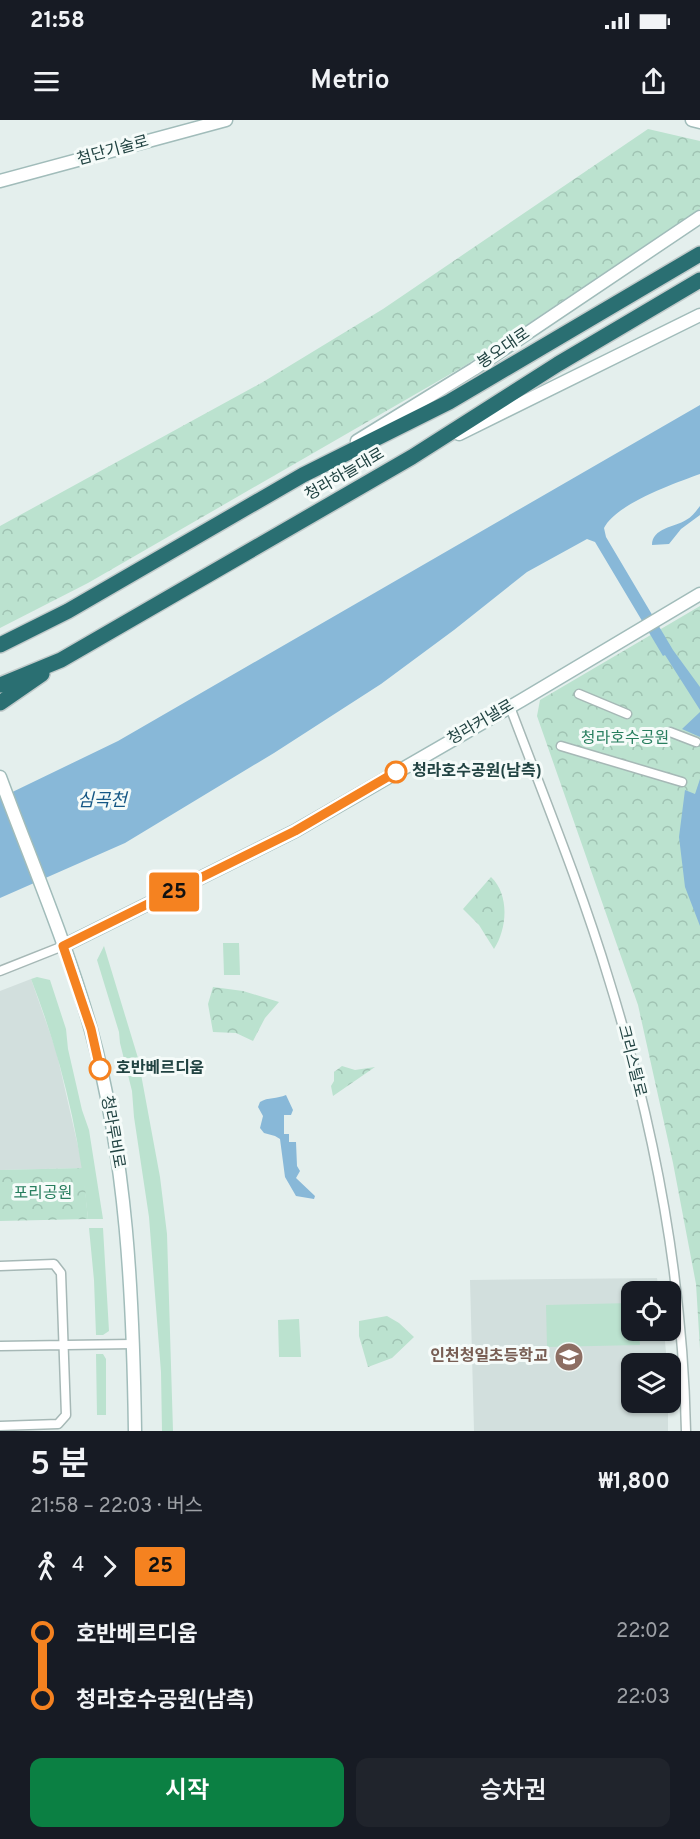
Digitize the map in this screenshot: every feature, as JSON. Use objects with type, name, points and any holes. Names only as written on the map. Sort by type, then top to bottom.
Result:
[{"type":"highway","name":"청라하늘대로","points":[[0,645],[68,611],[303,475],[449,402],[700,254]]},
{"type":"highway","name":"청라하늘대로","points":[[0,685],[61,660],[412,457],[558,364],[700,280]]},
{"type":"highway","points":[[0,703],[61,660]]},
{"type":"street","name":"첨단기술로","points":[[0,182],[226,120]]},
{"type":"street","points":[[693,120],[700,122]]},
{"type":"street","name":"봉오대로","points":[[303,475],[474,369],[700,217]]},
{"type":"street","points":[[412,457],[700,315]]},
{"type":"street","name":"청라커낼로","points":[[0,971],[63,946],[295,831],[700,594]]},
{"type":"street","points":[[579,694],[627,714]]},
{"type":"street","name":"크리스탈로","points":[[510,707],[589,918],[632,1060],[654,1159],[678,1301],[686,1431]]},
{"type":"street","points":[[670,732],[696,742]]},
{"type":"street","points":[[561,746],[682,782]]},
{"type":"street","name":"청라루비로","points":[[0,777],[63,946],[91,1029],[118,1159],[127,1234],[135,1431]]},
{"type":"street","points":[[0,1266],[54,1264],[61,1273],[66,1415],[58,1424],[0,1426]]},
{"type":"street","points":[[0,1346],[133,1344]]},
{"type":"shaded area","points":[[31,979],[56,1050],[83,1168],[0,1170],[0,991]]},
{"type":"shaded area","name":"인천청일초등학교","points":[[657,1278],[657,1281],[621,1281],[621,1341],[665,1341],[666,1353],[621,1353],[621,1413],[668,1413],[668,1431],[474,1431],[470,1280]]},
{"type":"green space","points":[[648,129],[700,141],[700,209],[466,365],[88,583],[0,628],[0,526],[263,382],[383,309]]},
{"type":"green space","name":"청라호수공원","points":[[700,606],[700,1349],[696,1284],[673,1163],[638,1005],[537,716],[540,700]]},
{"type":"green space","points":[[491,877],[497,884],[504,902],[502,932],[494,949],[479,925],[463,909]]},
{"type":"green space","points":[[223,943],[239,943],[240,975],[224,975]]},
{"type":"green space","points":[[104,946],[138,1058],[160,1177],[167,1234],[173,1431],[162,1431],[161,1372],[149,1217],[132,1091],[119,1032],[97,960]]},
{"type":"green space","points":[[37,977],[50,980],[66,1029],[68,1049],[89,1130],[103,1219],[88,1219],[80,1157],[68,1097],[42,1008],[31,979]]},
{"type":"green space","points":[[213,987],[243,991],[279,1002],[265,1018],[253,1041],[236,1033],[213,1032],[208,1004]]},
{"type":"green space","points":[[342,1066],[355,1070],[375,1067],[333,1096],[331,1086],[334,1081],[334,1072]]},
{"type":"green space","name":"포리공원","points":[[83,1168],[88,1219],[0,1221],[0,1170]]},
{"type":"green space","points":[[89,1228],[103,1228],[109,1331],[103,1335],[96,1335]]},
{"type":"green space","points":[[621,1303],[621,1341],[640,1341],[640,1345],[547,1347],[546,1305]]},
{"type":"green space","points":[[387,1316],[399,1323],[414,1337],[392,1358],[368,1367],[359,1336],[359,1321]]},
{"type":"green space","points":[[299,1319],[301,1357],[279,1357],[278,1320]]},
{"type":"green space","points":[[96,1354],[103,1354],[106,1359],[106,1415],[97,1415]]},
{"type":"water","name":"심곡천","points":[[700,405],[700,474],[633,503],[611,519],[604,528],[606,537],[673,650],[700,687],[700,710],[665,655],[663,656],[595,542],[587,539],[527,572],[381,684],[274,753],[125,843],[0,898],[0,798],[118,741]]},
{"type":"water","points":[[700,506],[700,515],[681,529],[669,544],[652,545],[653,539],[660,531],[688,519]]},
{"type":"water","points":[[700,712],[700,737],[682,729]]},
{"type":"water","points":[[700,779],[700,926],[685,887],[679,837],[685,790],[695,794]]},
{"type":"water","points":[[286,1095],[293,1110],[291,1115],[284,1115],[284,1134],[289,1134],[289,1142],[296,1142],[297,1166],[300,1171],[296,1178],[315,1196],[314,1199],[296,1196],[285,1177],[280,1139],[264,1133],[260,1128],[263,1116],[258,1107],[260,1102]]},
{"type":"bus line","name":"25","points":[[100,1069],[91,1029],[63,946],[295,831],[396,772]]},
{"type":"place","name":"청라호수공원(남측)","points":[[396,772]]},
{"type":"place","name":"호반베르디움","points":[[100,1069]]},
{"type":"place","name":"인천청일초등학교","points":[[569,1357]]}]
